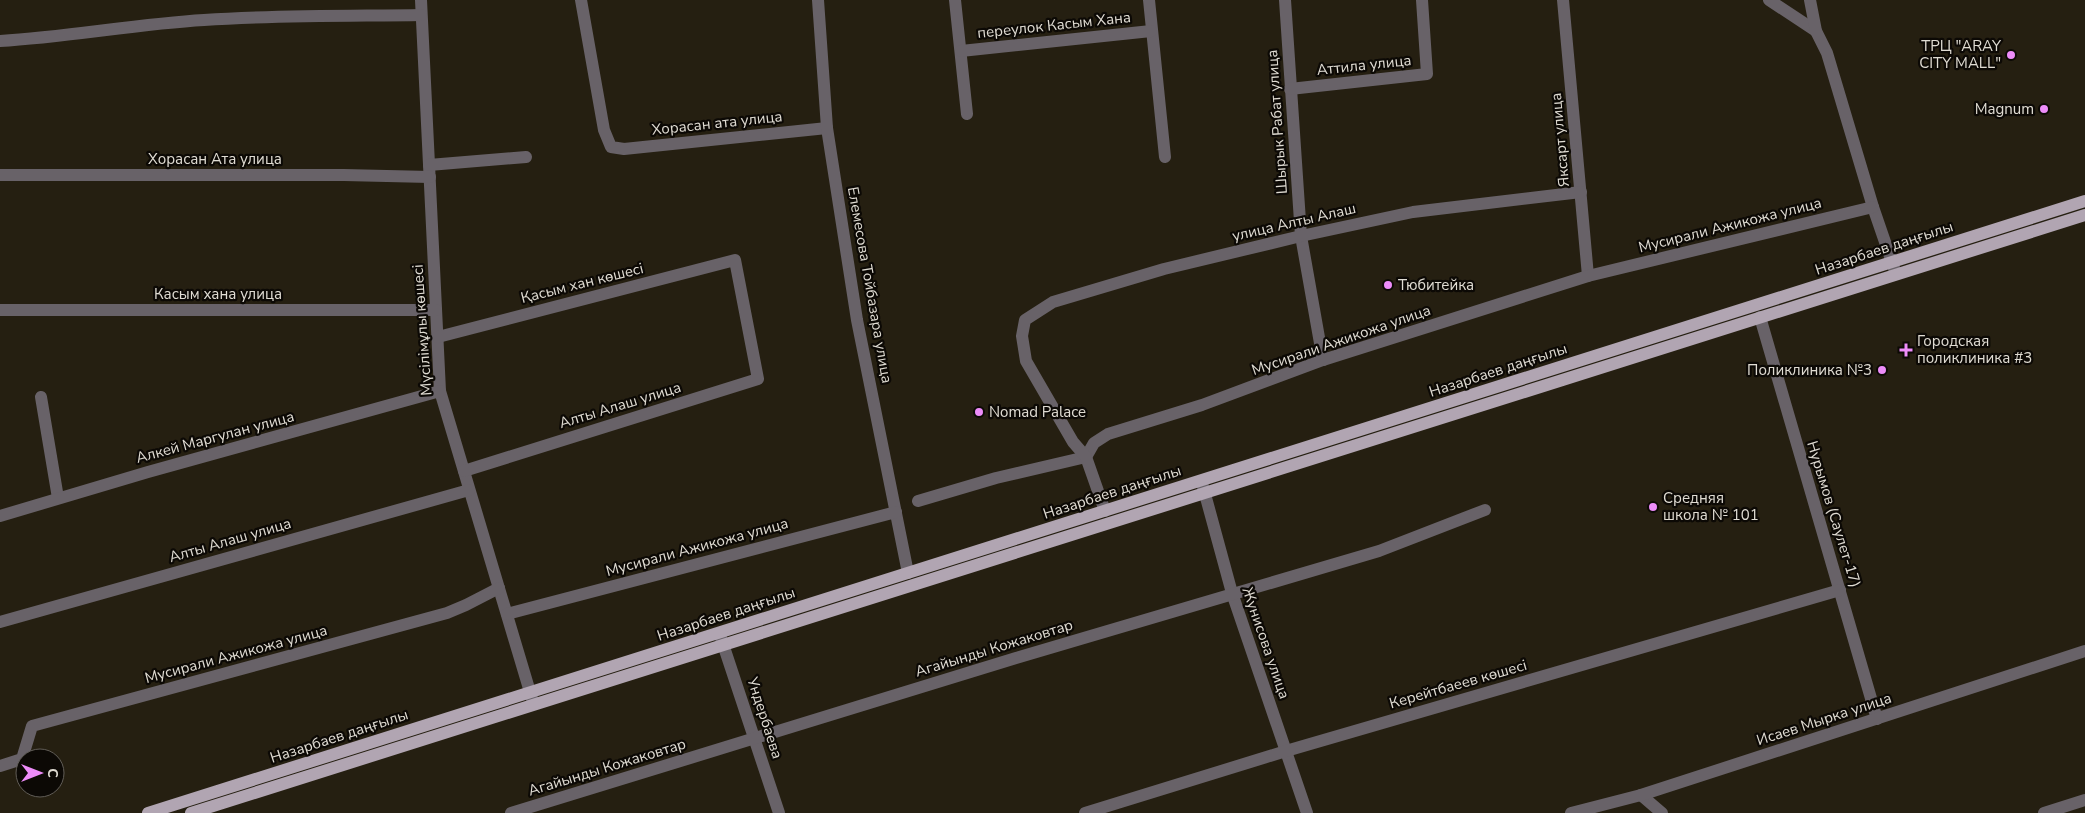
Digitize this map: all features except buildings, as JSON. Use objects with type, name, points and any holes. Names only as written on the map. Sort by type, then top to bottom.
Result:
[{"type":"main road","name":"Назарбаев даңғылы","points":[[722,639],[908,573],[1105,511],[1203,487],[1760,317],[2085,201]]},
{"type":"main road","name":"Назарбаев даңғылы","points":[[148,813],[178,809],[1894,268],[2085,214]]},
{"type":"main road","name":"Назарбаев даңғылы","points":[[191,813],[532,698]]},
{"type":"street","name":"Мүсілімұлы көшесі","points":[[421,0],[440,391],[532,698]]},
{"type":"street","name":"Хорасан ата улица","points":[[582,0],[604,130],[611,147],[624,149],[827,128]]},
{"type":"street","name":"Елемесова Тойбазара улица","points":[[818,0],[827,128],[858,320],[908,573]]},
{"type":"street","points":[[956,0],[967,114]]},
{"type":"street","points":[[1149,0],[1165,157]]},
{"type":"street","name":"Шырык Рабат улица","points":[[1285,0],[1301,236],[1323,360]]},
{"type":"street","name":"Аттила улица","points":[[1290,89],[1427,74],[1422,0]]},
{"type":"street","name":"Яксарт улица","points":[[1564,0],[1588,276]]},
{"type":"street","points":[[1769,0],[1816,32]]},
{"type":"street","points":[[1810,0],[1816,32],[1827,53],[1873,207],[1894,268]]},
{"type":"street","points":[[0,40],[51,36],[124,26],[205,20],[421,15]]},
{"type":"street","name":"переулок Касым Хана","points":[[961,50],[1151,31]]},
{"type":"street","points":[[429,171],[526,157]]},
{"type":"street","name":"Хорасан Ата улица","points":[[0,175],[344,175],[429,171]]},
{"type":"street","name":"улица Алты Алаш","points":[[1086,457],[1073,442],[1026,361],[1022,336],[1025,320],[1053,302],[1164,269],[1301,236],[1413,212],[1581,192]]},
{"type":"street","name":"Мусирали Ажикожа улица","points":[[1086,457],[1094,443],[1108,434],[1202,405],[1323,360],[1588,276],[1873,207]]},
{"type":"street","name":"Қасым хан көшесі","points":[[438,337],[735,260],[758,379]]},
{"type":"street","name":"Касым хана улица","points":[[0,310],[436,310]]},
{"type":"street","name":"Нурымов (Саулет-17)","points":[[1760,317],[1877,720]]},
{"type":"street","name":"Алты Алаш улица","points":[[464,471],[758,379]]},
{"type":"street","name":"Алкей Маргулан улица","points":[[0,516],[440,391]]},
{"type":"street","points":[[41,397],[58,498]]},
{"type":"street","points":[[918,501],[996,478],[1086,457],[1105,511]]},
{"type":"street","name":"Жунисова улица","points":[[1203,487],[1232,593],[1307,813]]},
{"type":"street","name":"Алты Алаш улица","points":[[0,622],[469,490]]},
{"type":"street","name":"Агайынды Кожаковтар","points":[[511,813],[1232,593],[1379,551],[1485,510]]},
{"type":"street","name":"Мусирали Ажикожа улица","points":[[507,614],[896,512]]},
{"type":"street","name":"Мусирали Ажикожа улица","points":[[0,766],[22,758],[32,726],[447,613],[499,588]]},
{"type":"street","name":"Керейтбаеев көшесі","points":[[1085,813],[1286,751],[1840,590]]},
{"type":"street","name":"Ундербаева","points":[[722,639],[779,813]]},
{"type":"street","name":"Исаев Мырка улица","points":[[1571,813],[1641,795],[2085,652]]},
{"type":"street","points":[[1641,795],[1662,813]]},
{"type":"street","points":[[2044,813],[2085,800]]},
{"type":"place","name":"ТРЦ \"ARAY CITY MALL\"","points":[[2011,55]]},
{"type":"place","name":"Magnum","points":[[2044,109]]},
{"type":"place","name":"Тюбитейка","points":[[1388,285]]},
{"type":"place","name":"Городская поликлиника #3","points":[[1906,350]]},
{"type":"place","name":"Поликлиника №3","points":[[1882,370]]},
{"type":"place","name":"Nomad Palace","points":[[979,412]]},
{"type":"place","name":"Средняя школа № 101","points":[[1653,507]]}]
